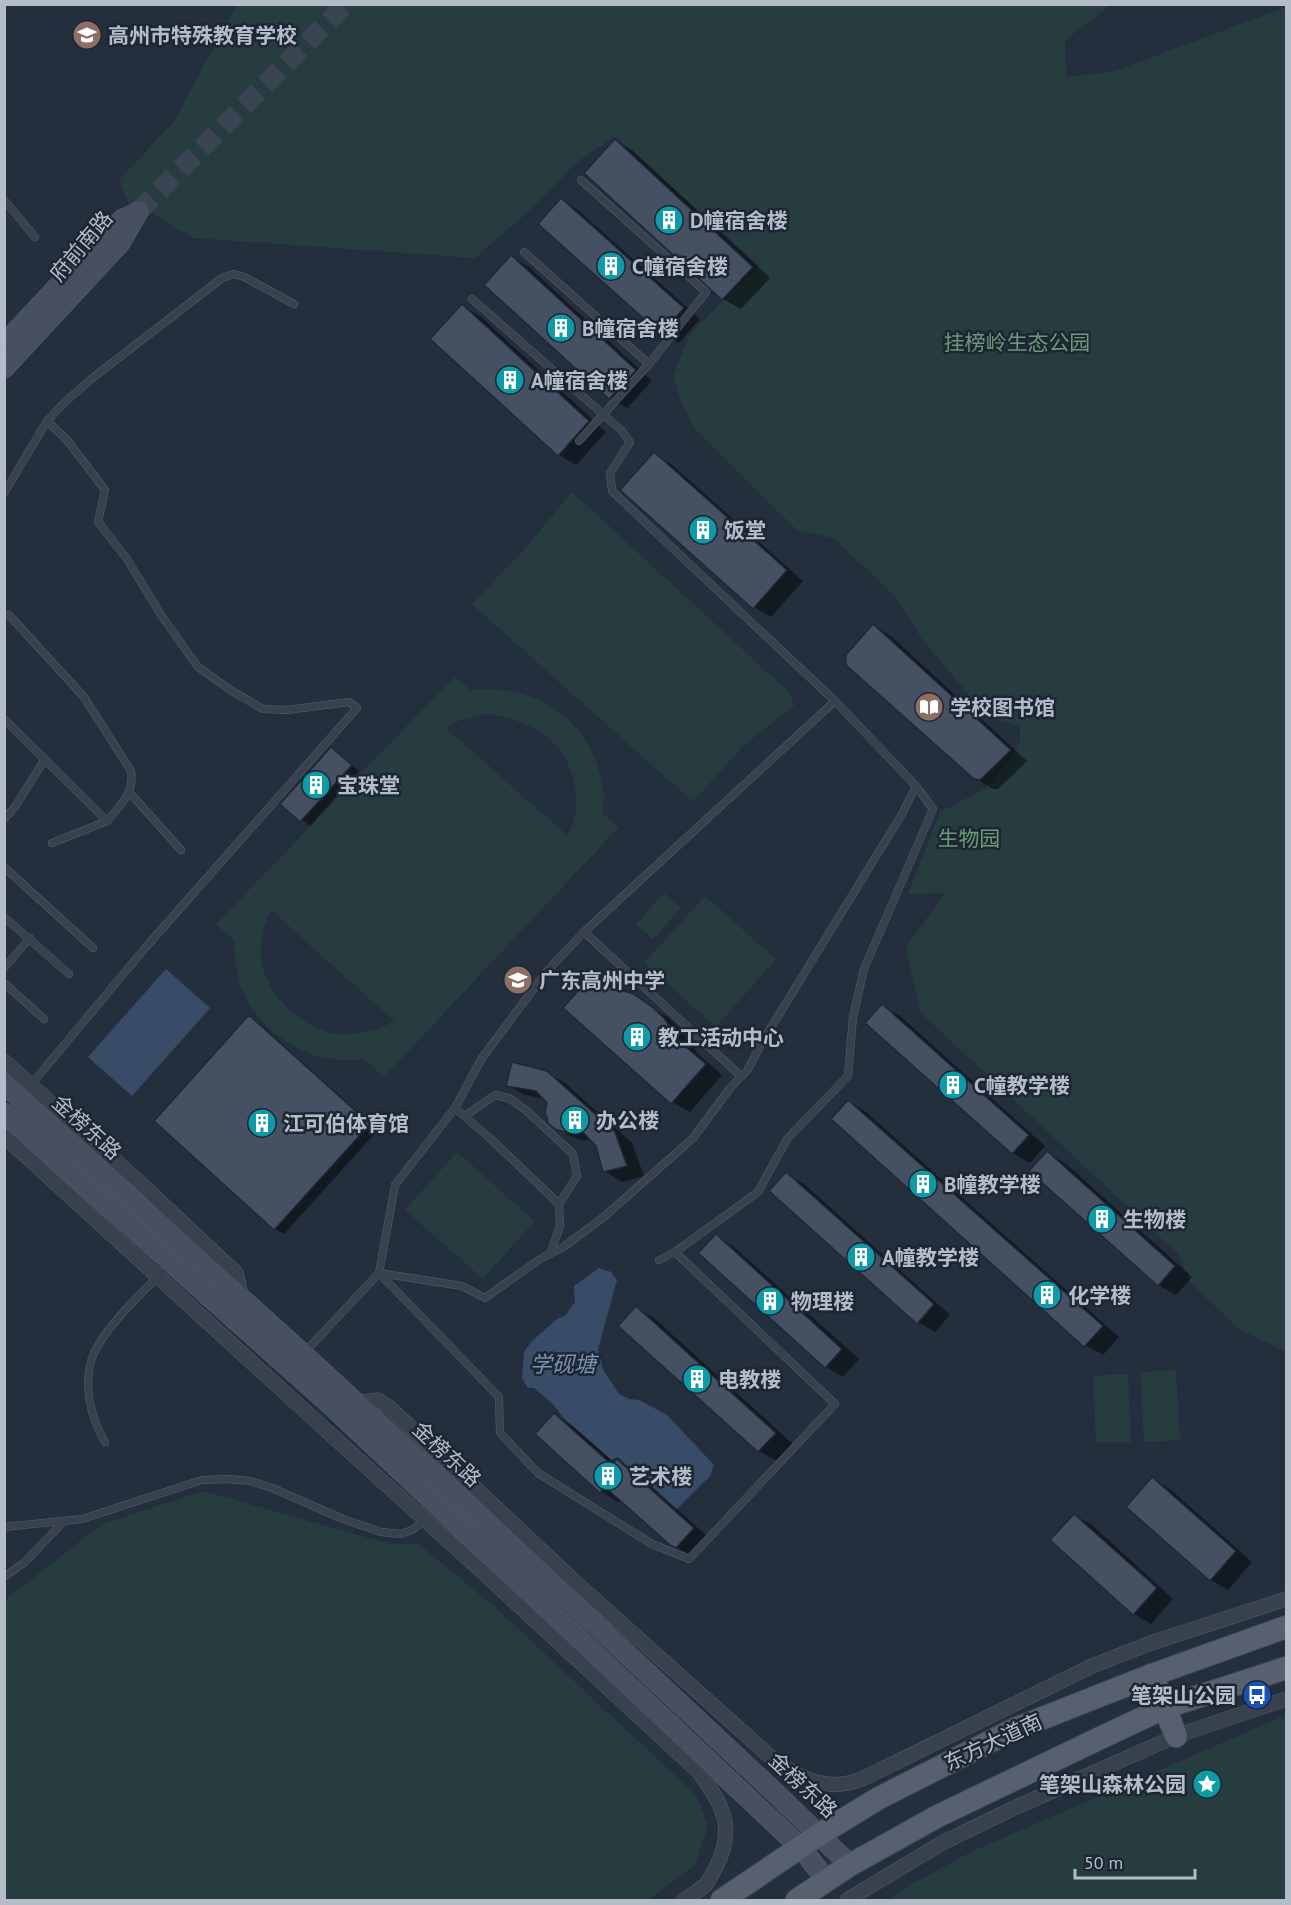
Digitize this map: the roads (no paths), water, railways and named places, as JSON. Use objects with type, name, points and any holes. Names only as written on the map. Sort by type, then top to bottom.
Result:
[{"type":"main road","name":"东方大道南","points":[[722,1900],[819,1834],[879,1798],[1015,1729],[1152,1675],[1287,1627]]},
{"type":"main road","name":"东方大道南","points":[[797,1900],[850,1865],[938,1816],[1166,1707],[1287,1668]]},
{"type":"main road","points":[[1152,1675],[1176,1736]]},
{"type":"street","name":"府前南路","points":[[4,344],[110,231],[123,219],[138,212],[120,243],[4,368]]},
{"type":"street","points":[[4,1061],[25,1092],[138,1181],[236,1273],[242,1299]]},
{"type":"street","name":"金榜东路","points":[[4,1084],[25,1092],[149,1216],[242,1299],[297,1362],[481,1558],[801,1848],[827,1881]]},
{"type":"street","points":[[8,1125],[165,1270],[426,1520],[481,1558],[699,1772],[721,1805],[727,1830],[725,1844],[707,1883],[684,1900]]},
{"type":"street","name":"金榜东路","points":[[8,1125],[136,1232],[165,1270],[356,1402],[850,1865]]},
{"type":"street","points":[[136,1232],[149,1216]]},
{"type":"street","points":[[356,1402],[378,1400],[390,1408],[573,1580],[775,1761],[798,1776],[822,1784],[847,1785],[1092,1666],[1151,1643],[1287,1599]]},
{"type":"street","points":[[481,1558],[502,1537]]},
{"type":"street","points":[[847,1900],[942,1843],[1012,1809],[1176,1736],[1287,1699]]},
{"type":"lane","points":[[579,441],[649,364],[706,292],[581,180]]},
{"type":"lane","points":[[5,201],[35,237]]},
{"type":"lane","points":[[524,252],[649,364]]},
{"type":"lane","points":[[4,493],[47,422],[90,380],[222,278],[234,274],[244,277],[294,304]]},
{"type":"lane","points":[[472,299],[622,430],[630,442],[610,473],[612,491],[835,701],[916,786],[933,809],[864,969],[853,1017],[848,1076],[787,1139],[758,1192],[675,1252],[659,1260]]},
{"type":"lane","points":[[8,1125],[25,1092],[145,948],[357,708],[349,702],[287,710],[262,709],[198,667],[161,615],[127,559],[98,522],[105,490],[67,440],[47,422]]},
{"type":"lane","points":[[9,615],[84,697],[131,771],[133,782],[129,792],[107,821],[52,843]]},
{"type":"lane","points":[[297,1362],[379,1273],[396,1185],[455,1108],[490,1048],[547,971],[584,932],[835,701]]},
{"type":"lane","points":[[4,719],[107,821]]},
{"type":"lane","points":[[4,819],[15,807],[45,759]]},
{"type":"lane","points":[[379,1273],[462,1286],[485,1298],[540,1259],[562,1248],[604,1216],[693,1138],[747,1071],[764,1039],[902,814],[916,786]]},
{"type":"lane","points":[[129,792],[181,850]]},
{"type":"lane","points":[[4,867],[93,948]]},
{"type":"lane","points":[[4,917],[69,974]]},
{"type":"lane","points":[[584,932],[741,1076]]},
{"type":"lane","points":[[4,968],[30,938]]},
{"type":"lane","points":[[4,982],[45,1019]]},
{"type":"lane","points":[[465,1116],[495,1095],[509,1098],[527,1111],[573,1154],[577,1176],[559,1204],[560,1226],[550,1254]]},
{"type":"lane","points":[[455,1108],[559,1204]]},
{"type":"lane","points":[[379,1273],[499,1397],[500,1432],[538,1473],[652,1544],[689,1559],[835,1404],[675,1252]]},
{"type":"lane","points":[[105,1442],[91,1415],[88,1375],[94,1353],[123,1315],[165,1270]]},
{"type":"lane","points":[[4,1527],[82,1519],[202,1480],[228,1479],[250,1481],[272,1488],[343,1519],[381,1532],[401,1534],[412,1530],[426,1520]]},
{"type":"lane","points":[[4,1577],[25,1562],[63,1522]]},
{"type":"water","points":[[166,969],[210,1008],[132,1096],[88,1057]]},
{"type":"water","name":"学砚塘","points":[[599,1268],[611,1272],[617,1280],[598,1349],[603,1370],[619,1394],[629,1399],[639,1400],[667,1415],[714,1465],[710,1476],[676,1510],[618,1457],[611,1460],[567,1422],[552,1403],[534,1388],[528,1388],[522,1378],[524,1352],[531,1342],[557,1319],[565,1316],[575,1302],[574,1286]]},
{"type":"tunnel","points":[[138,212],[346,4]]},
{"type":"place","name":"高州市特殊教育学校","points":[[87,35]]},
{"type":"place","name":"D幢宿舍楼","points":[[669,220]]},
{"type":"place","name":"C幢宿舍楼","points":[[611,266]]},
{"type":"place","name":"B幢宿舍楼","points":[[561,328]]},
{"type":"place","name":"A幢宿舍楼","points":[[510,380]]},
{"type":"place","name":"饭堂","points":[[703,530]]},
{"type":"place","name":"学校图书馆","points":[[929,707]]},
{"type":"place","name":"宝珠堂","points":[[316,785]]},
{"type":"place","name":"广东高州中学","points":[[518,980]]},
{"type":"place","name":"教工活动中心","points":[[637,1037]]},
{"type":"place","name":"C幢教学楼","points":[[953,1085]]},
{"type":"place","name":"办公楼","points":[[575,1120]]},
{"type":"place","name":"江可伯体育馆","points":[[262,1123]]},
{"type":"place","name":"B幢教学楼","points":[[923,1184]]},
{"type":"place","name":"生物楼","points":[[1102,1219]]},
{"type":"place","name":"A幢教学楼","points":[[861,1257]]},
{"type":"place","name":"化学楼","points":[[1047,1295]]},
{"type":"place","name":"物理楼","points":[[770,1301]]},
{"type":"place","name":"电教楼","points":[[697,1379]]},
{"type":"place","name":"艺术楼","points":[[608,1476]]},
{"type":"place","name":"笔架山公园","points":[[1257,1695]]},
{"type":"place","name":"笔架山森林公园","points":[[1207,1784]]},
{"type":"park label","name":"挂榜岭生态公园","points":[[1017,342]]},
{"type":"park label","name":"生物园","points":[[969,838]]}]
